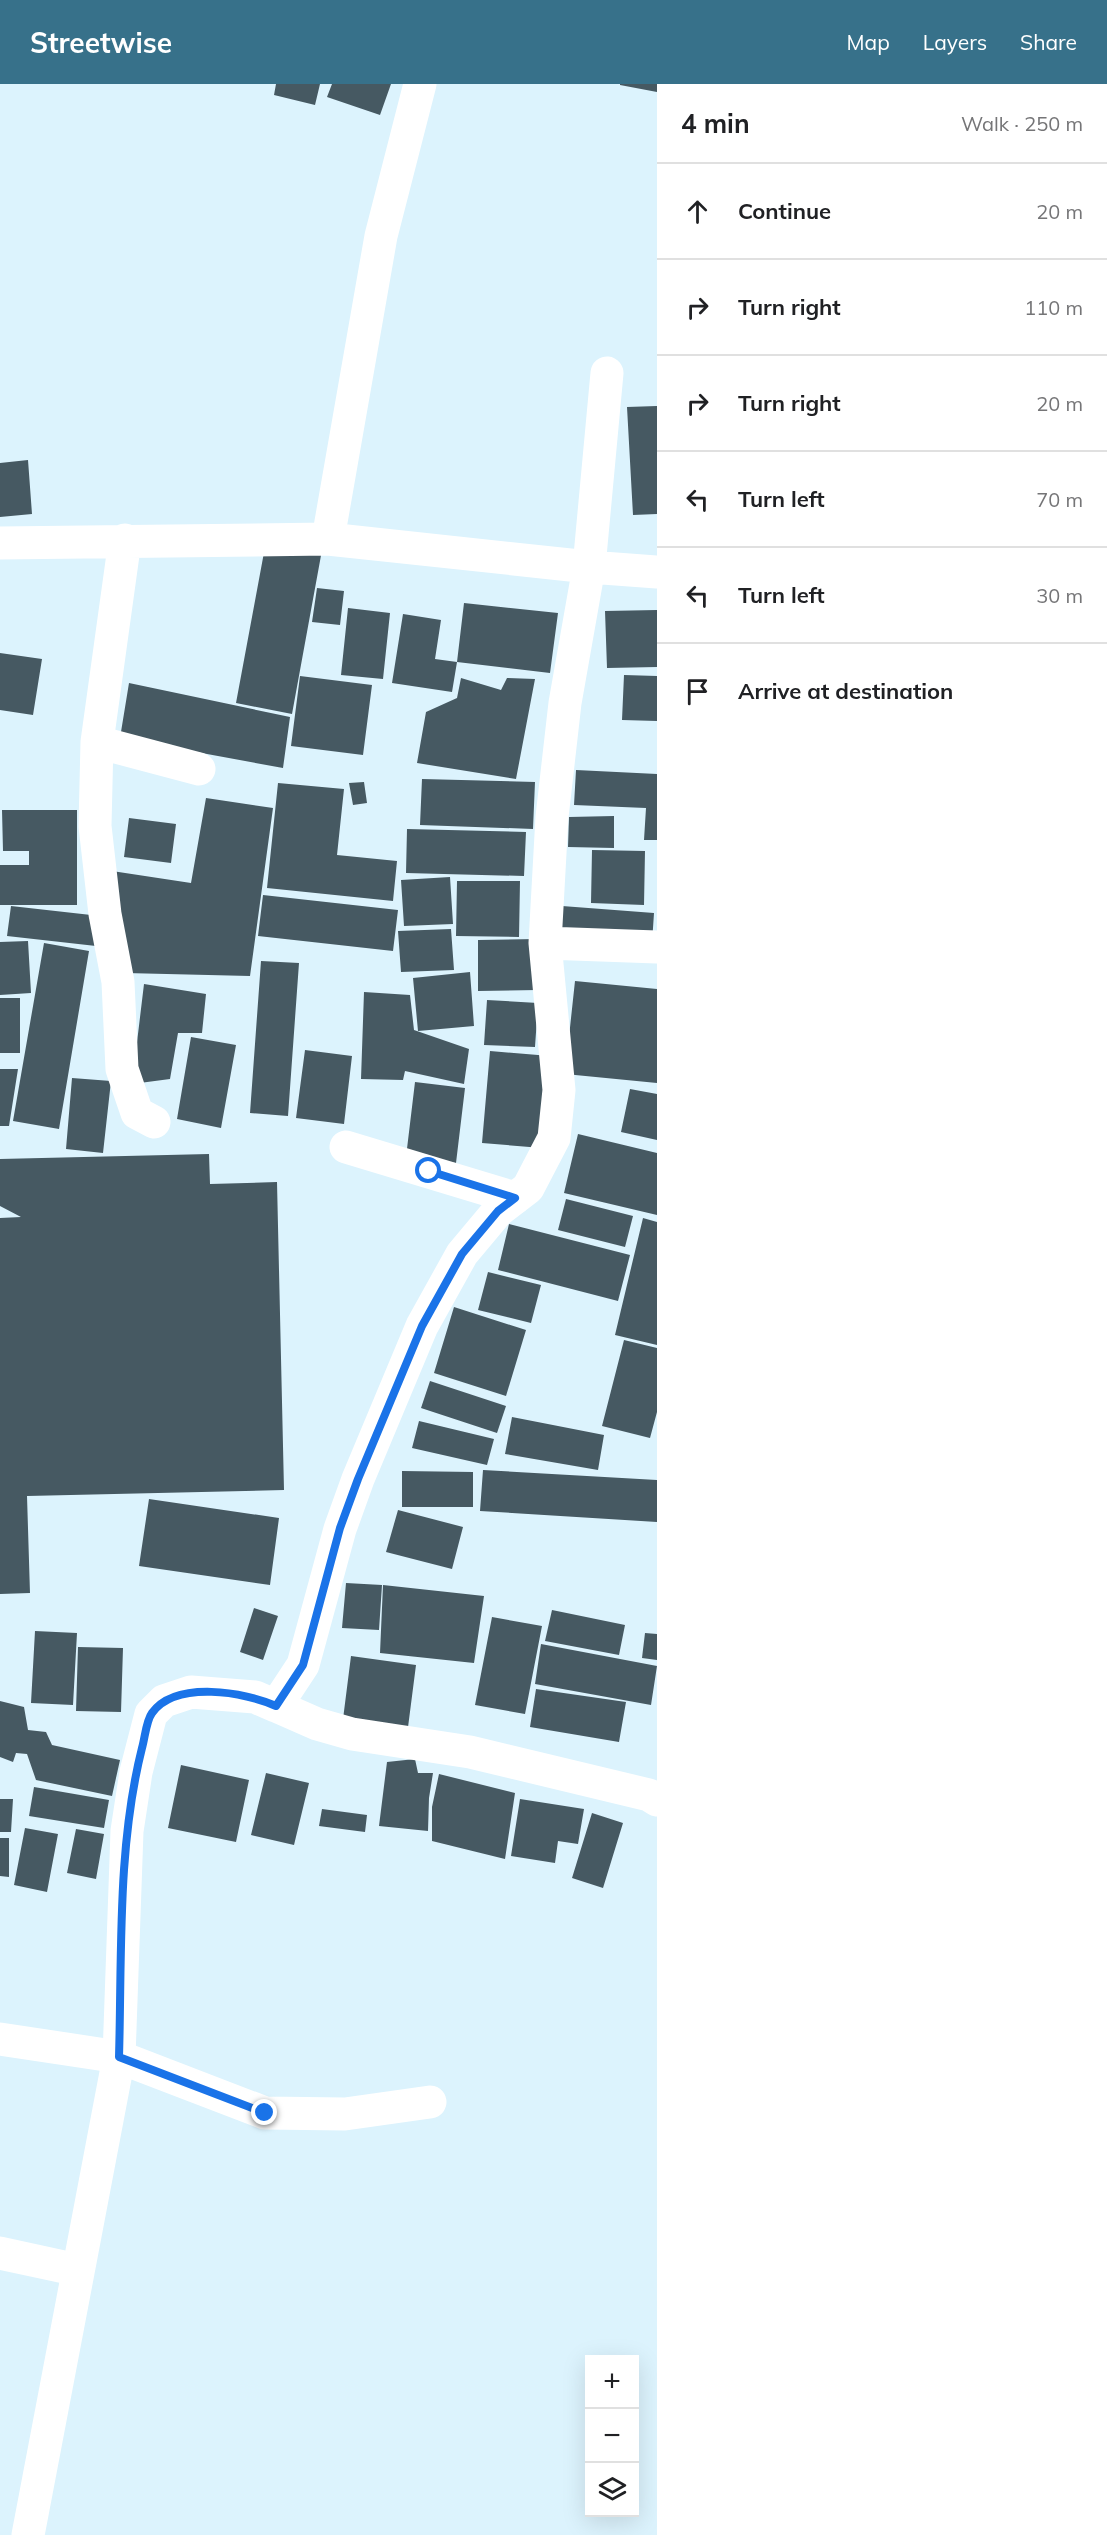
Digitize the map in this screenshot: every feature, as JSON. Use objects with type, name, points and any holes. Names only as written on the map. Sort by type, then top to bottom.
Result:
[{"type":"street","points":[[328,539],[381,236],[420,84]]},
{"type":"street","points":[[276,1706],[303,1665],[344,1519],[422,1326],[462,1254],[498,1211],[528,1188],[554,1138],[559,1090],[545,943],[552,818],[566,703],[589,567],[607,374]]},
{"type":"street","points":[[0,543],[328,539],[589,567],[657,572]]},
{"type":"street","points":[[125,540],[97,742],[95,826],[105,914],[118,982],[122,1069],[137,1113],[154,1122]]},
{"type":"street","points":[[97,742],[199,769]]},
{"type":"street","points":[[545,943],[657,947]]},
{"type":"street","points":[[346,1147],[515,1198]]},
{"type":"street","points":[[27,2535],[119,2057],[127,1831],[136,1772],[151,1714],[164,1701],[191,1692],[255,1697],[317,1724],[352,1734],[470,1752],[649,1795],[657,1800]]},
{"type":"street","points":[[0,2039],[119,2057],[265,2113],[345,2114],[430,2102]]},
{"type":"street","points":[[0,2253],[78,2270]]},
{"type":"building","points":[[276,84],[320,84],[315,105],[274,95]]},
{"type":"building","points":[[332,84],[391,84],[380,115],[327,97]]},
{"type":"building","points":[[657,84],[657,92],[620,85]]},
{"type":"building","points":[[657,406],[657,514],[633,515],[627,407]]},
{"type":"building","points":[[28,460],[32,514],[0,517],[0,463]]},
{"type":"building","points":[[265,547],[322,550],[292,714],[236,703]]},
{"type":"building","points":[[317,588],[344,591],[340,625],[312,622]]},
{"type":"building","points":[[464,603],[558,613],[550,673],[457,662]]},
{"type":"building","points":[[348,608],[390,613],[383,679],[341,675]]},
{"type":"building","points":[[657,610],[657,667],[607,668],[605,611]]},
{"type":"building","points":[[403,614],[441,620],[435,659],[457,662],[452,692],[392,683]]},
{"type":"building","points":[[0,653],[42,659],[33,715],[0,710]]},
{"type":"building","points":[[624,675],[657,676],[657,721],[622,720]]},
{"type":"building","points":[[300,676],[372,685],[363,755],[291,746]]},
{"type":"building","points":[[461,678],[501,690],[507,678],[535,679],[516,779],[417,763],[426,712],[457,698]]},
{"type":"building","points":[[129,683],[290,717],[283,768],[120,738]]},
{"type":"building","points":[[576,770],[657,774],[657,840],[644,840],[646,808],[574,805]]},
{"type":"building","points":[[422,779],[535,782],[533,829],[420,825]]},
{"type":"building","points":[[364,782],[367,803],[353,805],[349,783]]},
{"type":"building","points":[[278,783],[344,789],[337,855],[397,861],[393,901],[267,888]]},
{"type":"building","points":[[206,798],[273,808],[250,976],[125,973],[112,871],[191,883]]},
{"type":"building","points":[[2,810],[77,810],[77,905],[0,905],[0,865],[29,865],[29,851],[3,851]]},
{"type":"building","points":[[614,816],[614,848],[568,847],[569,817]]},
{"type":"building","points":[[129,818],[176,824],[171,863],[124,857]]},
{"type":"building","points":[[407,829],[526,832],[524,876],[406,873]]},
{"type":"building","points":[[592,850],[645,851],[644,905],[591,903]]},
{"type":"building","points":[[450,877],[453,924],[404,926],[401,880]]},
{"type":"building","points":[[457,881],[520,881],[519,937],[456,936]]},
{"type":"building","points":[[263,895],[398,910],[393,951],[258,936]]},
{"type":"building","points":[[11,906],[100,916],[96,946],[7,936]]},
{"type":"building","points":[[562,906],[654,913],[652,943],[560,937]]},
{"type":"building","points":[[451,929],[454,970],[401,972],[398,931]]},
{"type":"building","points":[[536,939],[537,990],[478,991],[478,940]]},
{"type":"building","points":[[28,941],[31,993],[0,995],[0,942]]},
{"type":"building","points":[[44,943],[89,951],[59,1129],[13,1121]]},
{"type":"building","points":[[261,961],[299,963],[288,1116],[250,1113]]},
{"type":"building","points":[[470,972],[474,1026],[418,1031],[413,978]]},
{"type":"building","points":[[575,981],[657,989],[657,1083],[565,1074]]},
{"type":"building","points":[[144,984],[206,994],[202,1033],[178,1033],[170,1079],[132,1084]]},
{"type":"building","points":[[364,992],[410,995],[414,1030],[469,1049],[464,1084],[405,1071],[403,1080],[361,1079]]},
{"type":"building","points":[[0,998],[20,998],[20,1053],[0,1053]]},
{"type":"building","points":[[487,1000],[538,1003],[535,1047],[484,1045]]},
{"type":"building","points":[[191,1037],[236,1045],[221,1128],[177,1119]]},
{"type":"building","points":[[305,1050],[352,1056],[344,1124],[296,1118]]},
{"type":"building","points":[[490,1051],[550,1056],[542,1148],[482,1143]]},
{"type":"building","points":[[0,1069],[18,1069],[9,1126],[0,1126]]},
{"type":"building","points":[[72,1078],[111,1081],[103,1153],[66,1149]]},
{"type":"building","points":[[415,1082],[465,1088],[456,1163],[406,1157]]},
{"type":"building","points":[[630,1089],[657,1094],[657,1140],[621,1132]]},
{"type":"building","points":[[578,1134],[657,1153],[657,1215],[564,1193]]},
{"type":"building","points":[[209,1154],[210,1184],[277,1182],[284,1490],[27,1496],[30,1593],[0,1594],[0,1218],[21,1217],[0,1206],[0,1159]]},
{"type":"building","points":[[566,1199],[633,1216],[625,1247],[558,1230]]},
{"type":"building","points":[[643,1218],[657,1222],[657,1345],[615,1335]]},
{"type":"building","points":[[509,1224],[630,1255],[618,1301],[498,1270]]},
{"type":"building","points":[[488,1272],[541,1285],[531,1323],[478,1310]]},
{"type":"building","points":[[454,1307],[526,1330],[506,1396],[434,1373]]},
{"type":"building","points":[[624,1340],[657,1348],[657,1412],[650,1438],[602,1426]]},
{"type":"building","points":[[430,1381],[506,1406],[497,1433],[421,1408]]},
{"type":"building","points":[[512,1417],[604,1435],[598,1470],[505,1454]]},
{"type":"building","points":[[419,1421],[494,1439],[487,1465],[412,1448]]},
{"type":"building","points":[[483,1470],[657,1480],[657,1522],[480,1511]]},
{"type":"building","points":[[402,1471],[473,1472],[473,1507],[402,1507]]},
{"type":"building","points":[[149,1499],[279,1518],[270,1585],[139,1566]]},
{"type":"building","points":[[398,1510],[463,1527],[452,1569],[386,1552]]},
{"type":"building","points":[[346,1583],[382,1585],[379,1630],[342,1628]]},
{"type":"building","points":[[383,1585],[484,1596],[474,1663],[380,1653]]},
{"type":"building","points":[[254,1608],[278,1616],[263,1660],[240,1652]]},
{"type":"building","points":[[552,1610],[625,1625],[619,1655],[545,1641]]},
{"type":"building","points":[[492,1617],[542,1626],[525,1714],[475,1705]]},
{"type":"building","points":[[35,1631],[77,1633],[73,1705],[31,1703]]},
{"type":"building","points":[[645,1633],[657,1634],[657,1660],[642,1658]]},
{"type":"building","points":[[541,1644],[657,1666],[651,1705],[535,1684]]},
{"type":"building","points":[[78,1647],[123,1648],[121,1712],[76,1711]]},
{"type":"building","points":[[351,1656],[416,1665],[407,1735],[342,1727]]},
{"type":"building","points":[[536,1689],[626,1702],[619,1742],[530,1727]]},
{"type":"building","points":[[0,1701],[24,1707],[28,1730],[46,1732],[52,1745],[120,1760],[112,1796],[36,1780],[27,1754],[16,1753],[13,1762],[0,1757]]},
{"type":"building","points":[[415,1759],[418,1773],[433,1773],[429,1798],[428,1831],[379,1826],[387,1762]]},
{"type":"building","points":[[181,1765],[249,1780],[236,1842],[168,1828]]},
{"type":"building","points":[[266,1773],[309,1783],[294,1845],[251,1835]]},
{"type":"building","points":[[439,1774],[515,1793],[505,1859],[432,1841],[432,1807]]},
{"type":"building","points":[[34,1787],[109,1800],[104,1828],[29,1816]]},
{"type":"building","points":[[0,1799],[13,1799],[11,1832],[0,1832]]},
{"type":"building","points":[[520,1799],[584,1809],[578,1844],[558,1841],[555,1863],[511,1856]]},
{"type":"building","points":[[322,1809],[367,1815],[365,1832],[319,1826]]},
{"type":"building","points":[[592,1813],[623,1823],[603,1888],[572,1878]]},
{"type":"building","points":[[25,1828],[58,1834],[47,1892],[14,1885]]},
{"type":"building","points":[[76,1829],[104,1834],[96,1879],[67,1873]]},
{"type":"building","points":[[0,1838],[9,1838],[9,1877],[0,1876]]},
{"type":"route","points":[[265,2113],[119,2057],[127,1831],[136,1772],[151,1714],[164,1701],[191,1692],[255,1697],[276,1706],[303,1665],[340,1528],[422,1326],[462,1254],[498,1211],[515,1198],[429,1171]]}]
